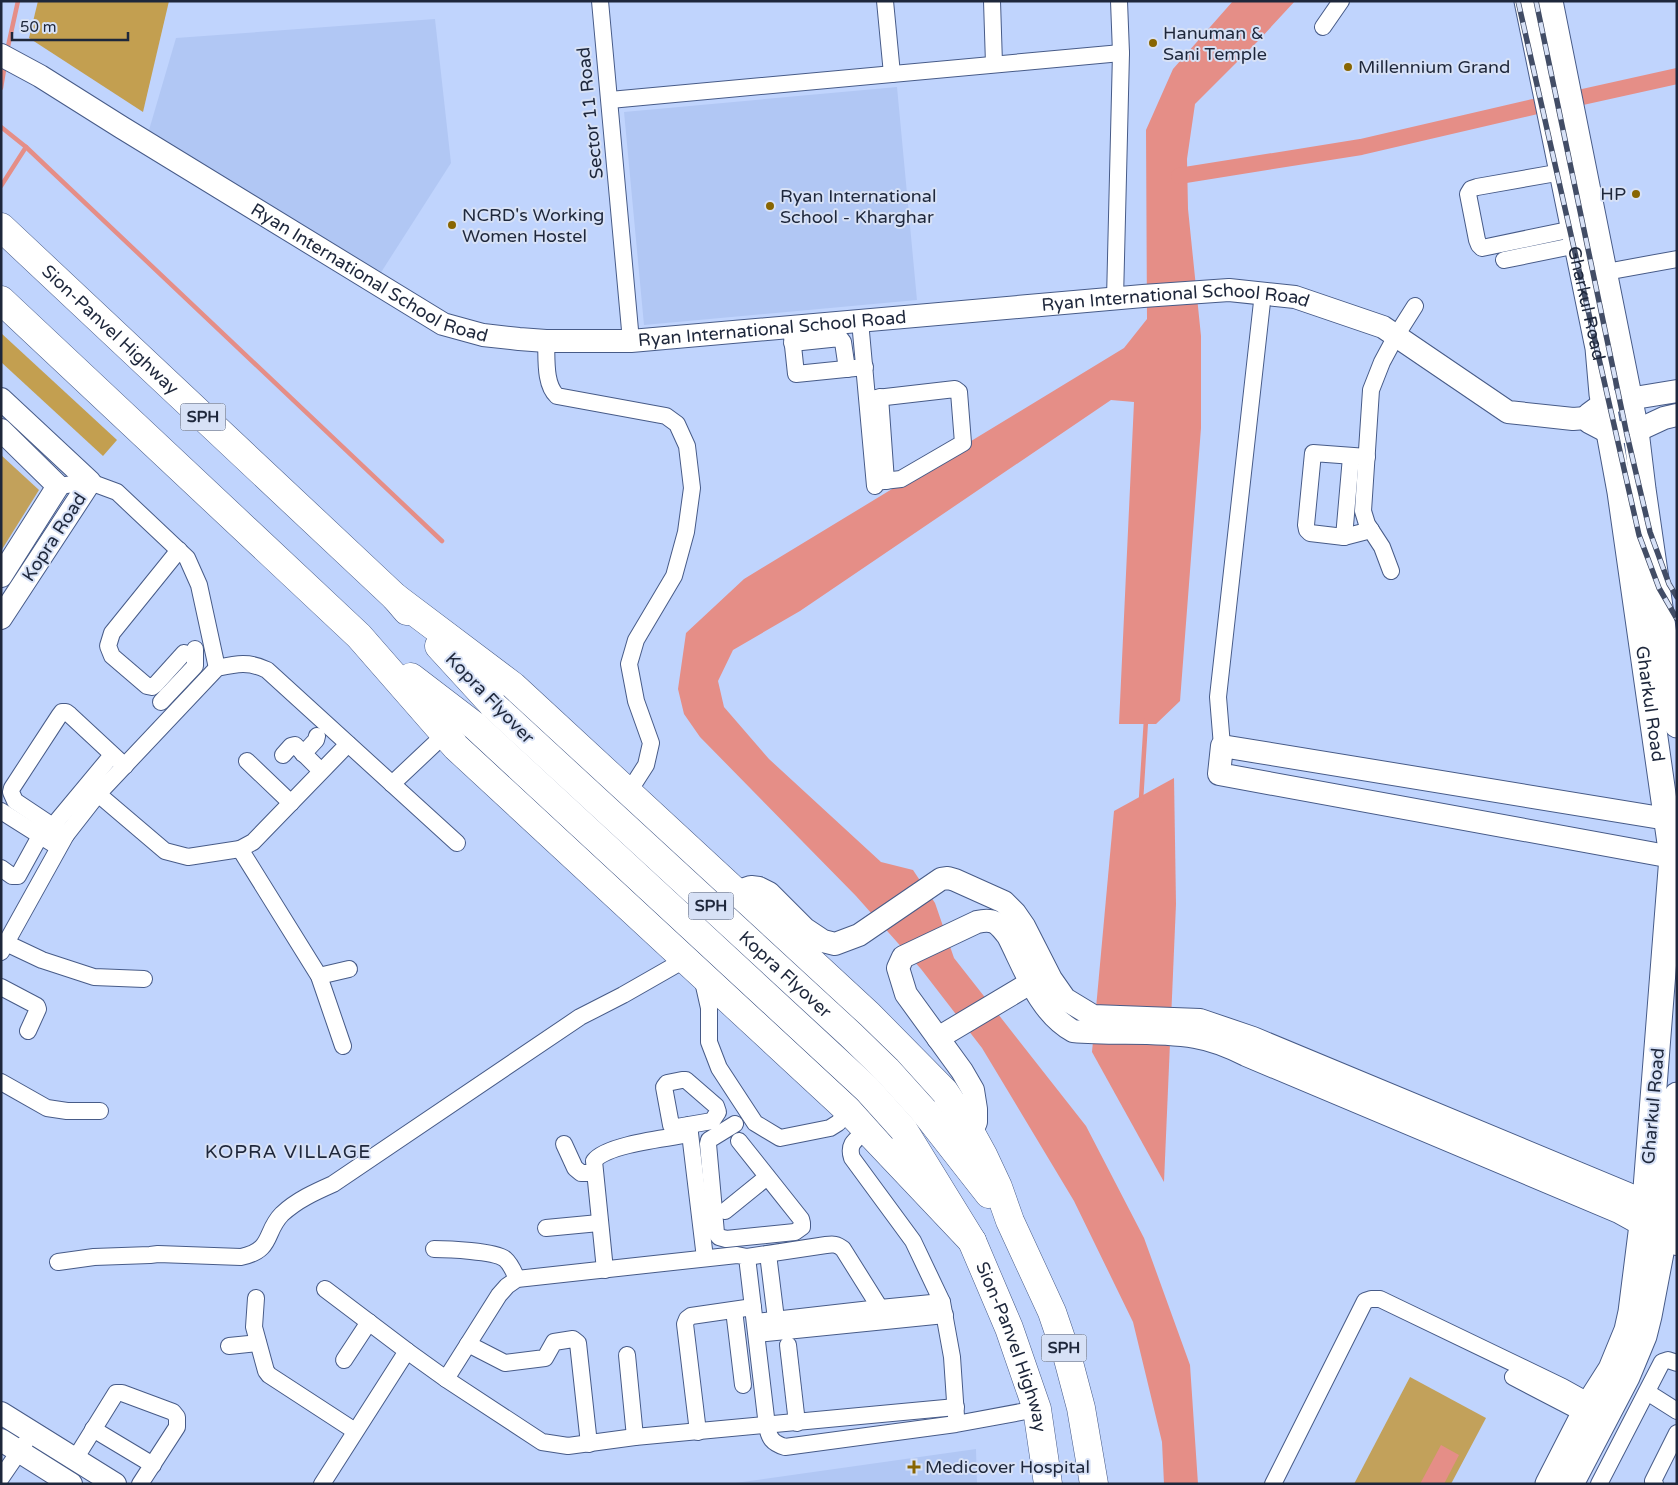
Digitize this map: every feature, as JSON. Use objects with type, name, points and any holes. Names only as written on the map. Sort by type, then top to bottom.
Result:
[{"type":"highway","name":"Sion-Panvel Highway","points":[[6,232],[395,597]]},
{"type":"highway","name":"SPH","points":[[1,300],[359,636]]},
{"type":"highway","name":"Kopra Flyover","points":[[395,597],[494,706],[887,1070],[924,1110],[1010,1221]]},
{"type":"highway","points":[[395,597],[513,686],[737,898],[905,1050],[944,1091],[971,1134],[998,1187],[1010,1221]]},
{"type":"highway","name":"Kopra Flyover","points":[[359,636],[475,726],[853,1075],[903,1129],[972,1241]]},
{"type":"highway","points":[[359,636],[456,747],[694,960],[858,1120],[972,1241]]},
{"type":"highway","name":"SPH","points":[[1010,1221],[1052,1312],[1068,1359],[1081,1408],[1091,1457],[1094,1484]]},
{"type":"highway","name":"Sion-Panvel Highway","points":[[972,1241],[1008,1328],[1037,1409],[1048,1484]]},
{"type":"main road","name":"Gharkul Road","points":[[1527,1],[1572,168],[1606,272],[1636,431],[1677,725]]},
{"type":"main road","name":"Gharkul Road","points":[[1548,1484],[1587,1408],[1611,1369],[1627,1330],[1632,1312],[1645,1201],[1672,857],[1610,433],[1595,410],[1598,348],[1575,237],[1572,168],[1550,1]]},
{"type":"main road","name":"Gharkul Road","points":[[1571,1484],[1627,1377],[1642,1343],[1650,1316],[1671,1228],[1677,1095]]},
{"type":"street","name":"Sector 11 Road","points":[[600,1],[631,341]]},
{"type":"street","points":[[885,1],[892,74]]},
{"type":"street","points":[[992,1],[994,64]]},
{"type":"street","points":[[1115,299],[1121,53],[1119,1]]},
{"type":"street","points":[[1323,27],[1341,1]]},
{"type":"street","points":[[610,100],[1121,53]]},
{"type":"street","name":"Ryan International School Road","points":[[1,55],[40,76],[120,127],[443,324],[482,335],[546,341],[631,341],[791,335],[860,321],[1229,290],[1295,297],[1382,327],[1508,412],[1574,419],[1629,399],[1677,391]]},
{"type":"street","points":[[1572,168],[1477,187],[1468,194],[1477,240],[1482,248],[1575,237]]},
{"type":"street","points":[[1504,260],[1575,237]]},
{"type":"street","points":[[1606,272],[1677,259]]},
{"type":"street","points":[[1263,294],[1218,697],[1222,746],[1219,774],[1672,857]]},
{"type":"street","points":[[1344,537],[1371,390],[1382,362],[1415,306]]},
{"type":"street","points":[[860,321],[865,367],[874,398],[879,483],[898,480],[907,476],[960,445],[963,439],[960,392],[958,390],[874,398]]},
{"type":"street","points":[[847,369],[844,342],[840,338],[791,335],[796,374],[847,369],[865,367]]},
{"type":"street","points":[[546,341],[549,380],[552,391],[557,396],[666,416],[677,424],[687,446],[692,488],[686,532],[679,558],[674,576],[636,640],[628,664],[636,701],[651,744],[646,765],[628,793]]},
{"type":"street","points":[[1,399],[90,482],[117,492],[187,558],[199,585],[217,668]]},
{"type":"street","points":[[1610,433],[1636,431],[1664,418],[1677,415]]},
{"type":"street","points":[[1,430],[58,486],[90,482]]},
{"type":"street","points":[[1359,457],[1313,453],[1311,458],[1307,530],[1310,533],[1344,537],[1371,530]]},
{"type":"street","points":[[1359,457],[1363,511],[1367,524],[1382,547],[1391,571]]},
{"type":"street","name":"Kopra Road","points":[[1,618],[90,482]]},
{"type":"street","name":"Kopra Road","points":[[1,576],[58,486]]},
{"type":"street","points":[[174,714],[156,698],[195,666],[190,651],[152,687],[147,686],[112,656],[108,646],[112,633],[179,550]]},
{"type":"street","points":[[1,868],[15,878],[18,876],[54,836],[98,794],[217,668],[244,663],[257,665],[267,670],[457,843]]},
{"type":"street","points":[[54,836],[15,801],[11,792],[59,716],[66,712],[125,766]]},
{"type":"street","points":[[392,784],[445,734]]},
{"type":"street","points":[[303,754],[316,740],[317,736]]},
{"type":"street","points":[[98,794],[165,851],[188,857],[240,849],[253,842],[348,744]]},
{"type":"street","points":[[283,755],[293,746],[296,746],[321,771]]},
{"type":"street","points":[[1222,746],[1667,819]]},
{"type":"street","points":[[112,755],[54,836],[4,948],[94,976],[144,979]]},
{"type":"street","points":[[247,761],[291,803]]},
{"type":"street","points":[[1425,812],[1429,780]]},
{"type":"street","points":[[1,811],[54,836]]},
{"type":"street","points":[[240,849],[319,976],[343,1046]]},
{"type":"street","points":[[737,898],[745,889],[751,887],[760,888],[769,893],[804,929],[823,941],[835,944],[859,935],[941,879],[956,880],[1004,902],[1015,913],[1024,926],[1051,979],[1065,999],[1091,1024]]},
{"type":"street","points":[[971,1134],[976,1122],[973,1090],[962,1071],[906,994],[898,968],[903,957],[986,920],[995,922],[1008,936],[1023,987],[1061,1025],[1073,1031],[1091,1024],[1157,1033],[1198,1029],[1253,1038],[1645,1201],[1671,1228]]},
{"type":"street","points":[[58,1262],[94,1257],[158,1254],[241,1257],[251,1255],[260,1250],[265,1244],[275,1222],[283,1213],[302,1199],[333,1184],[580,1017],[694,960],[709,1008],[709,1042],[719,1068],[755,1123],[780,1138],[830,1128],[838,1123],[858,1120],[850,1151],[852,1158],[913,1241],[944,1309],[952,1356],[956,1415]]},
{"type":"street","points":[[319,976],[349,968]]},
{"type":"street","points":[[1,987],[37,1006],[38,1009],[28,1031]]},
{"type":"street","points":[[938,1038],[1023,987]]},
{"type":"street","points":[[1198,1029],[1255,1059],[1619,1212],[1642,1226],[1671,1228]]},
{"type":"street","points":[[1,1082],[47,1108],[67,1112],[100,1111]]},
{"type":"street","points":[[735,1124],[709,1140],[707,1148],[716,1233],[722,1239],[768,1254],[834,1244],[838,1245],[843,1249],[880,1308]]},
{"type":"street","points":[[605,1270],[594,1161],[604,1153],[690,1130],[705,1258]]},
{"type":"street","points":[[446,1379],[500,1295],[507,1286],[517,1279],[705,1258],[740,1245],[795,1232],[802,1227],[801,1219],[739,1141]]},
{"type":"street","points":[[564,1144],[575,1168],[581,1173],[594,1173]]},
{"type":"street","points":[[767,1177],[724,1206],[726,1223],[740,1245],[756,1321],[768,1436],[775,1444],[785,1447],[956,1415]]},
{"type":"street","points":[[546,1228],[599,1223]]},
{"type":"street","points":[[434,1250],[451,1249],[503,1257],[511,1266],[517,1279]]},
{"type":"street","points":[[768,1254],[797,1423]]},
{"type":"street","points":[[325,1290],[446,1379],[542,1442],[568,1446],[635,1437],[797,1423],[1037,1409]]},
{"type":"street","points":[[256,1298],[254,1327],[263,1365],[269,1374],[355,1431]]},
{"type":"street","points":[[1273,1484],[1365,1301],[1371,1299],[1380,1300],[1587,1408]]},
{"type":"street","points":[[782,1337],[880,1308],[944,1309]]},
{"type":"street","points":[[698,1432],[685,1324],[691,1316],[734,1310],[782,1337],[944,1309]]},
{"type":"street","points":[[734,1310],[743,1385]]},
{"type":"street","points":[[344,1360],[368,1322]]},
{"type":"street","points":[[468,1344],[505,1363],[542,1359],[548,1354],[554,1342],[576,1340],[578,1343],[589,1444]]},
{"type":"street","points":[[229,1346],[258,1343]]},
{"type":"street","points":[[322,1484],[407,1351]]},
{"type":"street","points":[[627,1355],[635,1437]]},
{"type":"street","points":[[1599,1484],[1662,1362],[1668,1360],[1677,1363]]},
{"type":"street","points":[[1513,1377],[1560,1394]]},
{"type":"street","points":[[1647,1392],[1677,1411]]},
{"type":"street","points":[[75,1459],[116,1393],[122,1393],[174,1412],[177,1417],[177,1427],[140,1484]]},
{"type":"street","points":[[1,1413],[18,1441],[71,1484]]},
{"type":"street","points":[[94,1429],[153,1465]]},
{"type":"street","points":[[1655,1484],[1653,1480],[1677,1433]]},
{"type":"street","points":[[18,1441],[75,1459],[115,1484]]},
{"type":"street","points":[[10,1484],[1,1478],[18,1441]]},
{"type":"shaded area","points":[[38,1],[169,1],[143,112],[29,38]]},
{"type":"shaded area","points":[[1233,1],[1295,1],[1195,104],[1187,159],[1188,209],[1201,336],[1201,428],[1180,701],[1156,724],[1119,724],[1134,402],[1111,400],[800,611],[733,650],[718,681],[724,707],[769,759],[881,862],[913,870],[935,903],[954,958],[1086,1126],[1144,1238],[1190,1365],[1198,1484],[1164,1484],[1162,1442],[1133,1322],[1074,1201],[982,1048],[921,969],[856,896],[700,737],[684,714],[678,689],[686,633],[744,579],[1124,348],[1147,319],[1146,130],[1173,69]]},
{"type":"shaded area","points":[[435,19],[451,163],[380,274],[149,130],[176,38]]},
{"type":"shaded area","name":"Ryan International School - Kharghar","points":[[897,87],[917,300],[644,325],[624,112]]},
{"type":"shaded area","points":[[1,333],[117,440],[103,456],[1,362]]},
{"type":"shaded area","points":[[1,455],[39,490],[1,551]]},
{"type":"shaded area","points":[[1174,778],[1176,904],[1164,1182],[1092,1052],[1114,811]]},
{"type":"shaded area","points":[[1410,1377],[1486,1418],[1451,1484],[1354,1484]]},
{"type":"shaded area","points":[[1441,1445],[1459,1455],[1444,1484],[1420,1484]]},
{"type":"shaded area","name":"Medicover Hospital","points":[[976,1449],[977,1484],[728,1484]]},
{"type":"waterway","points":[[7,51],[18,1]]},
{"type":"waterway","points":[[1,88],[5,64]]},
{"type":"waterway","points":[[1578,98],[1677,76]]},
{"type":"waterway","points":[[1179,176],[1361,147],[1533,107]]},
{"type":"waterway","points":[[1,127],[26,147],[1,186]]},
{"type":"waterway","points":[[26,147],[442,541]]},
{"type":"waterway","points":[[1141,800],[1146,720]]},
{"type":"railway","points":[[1518,1],[1639,535],[1659,588],[1677,619]]},
{"type":"railway","points":[[1536,1],[1627,435],[1650,532],[1669,584],[1677,597]]},
{"type":"place","name":"Hanuman & Sani Temple","points":[[1153,43]]},
{"type":"place","name":"Millennium Grand","points":[[1348,67]]},
{"type":"place","name":"HP","points":[[1636,194]]},
{"type":"place","name":"Ryan International School - Kharghar","points":[[770,206]]},
{"type":"place","name":"NCRD's Working Women Hostel","points":[[452,225]]},
{"type":"place","name":"Medicover Hospital","points":[[914,1467]]},
{"type":"district","name":"KOPRA VILLAGE","points":[[288,1152]]}]
